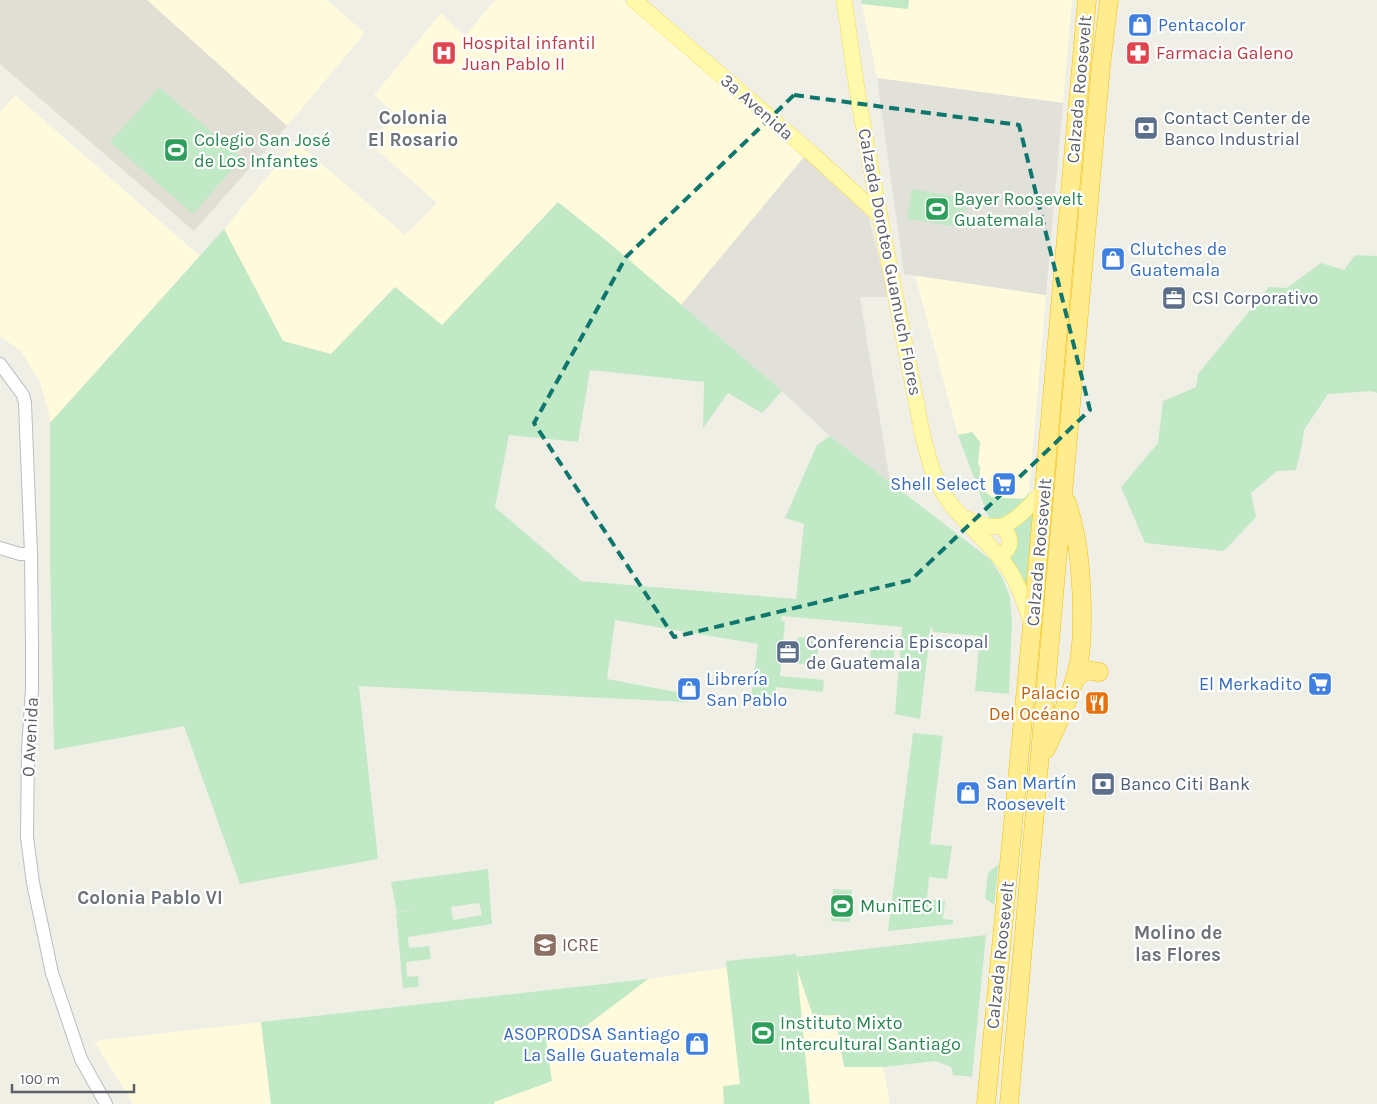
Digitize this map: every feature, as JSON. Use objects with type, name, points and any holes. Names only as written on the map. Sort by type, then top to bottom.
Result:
[{"type":"highway","name":"Calzada Roosevelt","points":[[986,1104],[1032,626],[1087,0]]},
{"type":"highway","name":"Calzada Roosevelt","points":[[1009,1104],[1107,4]]},
{"type":"highway","points":[[1063,275],[1067,256],[1071,252],[1076,255],[1083,280]]},
{"type":"highway","points":[[1039,766],[1075,679],[1080,654],[1082,631],[1081,573],[1072,519],[1064,494]]},
{"type":"highway","points":[[1075,679],[1086,670],[1099,672]]},
{"type":"highway","points":[[997,987],[1001,976],[1005,972],[1011,972],[1014,975],[1003,1104]]},
{"type":"main road","name":"3a Avenida","points":[[634,0],[842,180],[879,215]]},
{"type":"main road","name":"Calzada Doroteo Guamuch Flores","points":[[844,0],[879,215],[929,460],[943,492],[960,515],[999,557],[1017,582],[1032,626]]},
{"type":"main road","points":[[842,180],[853,185],[863,185],[868,181],[872,172]]},
{"type":"main road","points":[[999,557],[1007,551],[1010,544],[1009,536],[1002,526],[1012,522],[1044,491]]},
{"type":"main road","name":"Calzada Doroteo Guamuch Flores","points":[[960,515],[985,526],[1002,526]]},
{"type":"street","name":"0 Avenida","points":[[0,364],[23,395],[25,403],[32,689],[28,750],[27,838],[33,883],[52,973],[82,1059],[106,1104]]},
{"type":"street","points":[[0,548],[20,554],[30,554]]},
{"type":"highlighted area","points":[[794,95],[1019,125],[1090,410],[911,580],[674,637],[534,423],[626,257]]},
{"type":"shaded area","name":"Colegio San José de Los Infantes","points":[[0,0],[147,0],[287,126],[194,231],[0,64]]},
{"type":"shaded area","points":[[147,0],[327,0],[365,33],[287,126]]},
{"type":"shaded area","points":[[495,0],[623,0],[737,89],[809,151],[681,305],[558,202],[442,325],[395,287],[331,354],[283,341],[224,229],[296,142],[405,235],[437,203],[369,143],[395,114],[374,95],[441,13],[465,36]]},
{"type":"shaded area","points":[[909,0],[1072,0],[1063,103],[877,78],[862,4],[908,9]]},
{"type":"shaded area","name":"Bayer Roosevelt Guatemala","points":[[877,78],[1063,103],[1046,295],[904,274]]},
{"type":"shaded area","points":[[15,95],[200,256],[50,423],[49,413],[39,380],[21,351],[0,336],[0,112]]},
{"type":"shaded area","points":[[809,151],[869,218],[889,297],[860,297],[890,482],[830,436],[782,391],[681,305]]},
{"type":"shaded area","points":[[915,275],[1046,295],[1029,491],[1026,497],[1022,499],[992,498],[979,487],[980,467],[978,464],[980,442],[972,433],[958,435]]},
{"type":"shaded area","points":[[794,958],[835,1015],[844,1066],[883,1067],[890,1104],[494,1104],[494,1102],[552,1081],[545,1039],[586,1026],[648,979]]},
{"type":"shaded area","points":[[261,1022],[271,1104],[133,1104],[94,1041]]},
{"type":"green space","points":[[861,0],[909,0],[908,9],[862,4]]},
{"type":"green space","name":"Colegio San José de Los Infantes","points":[[159,87],[242,158],[193,214],[110,142]]},
{"type":"green space","name":"Bayer Roosevelt Guatemala","points":[[912,189],[968,199],[961,227],[907,219]]},
{"type":"green space","points":[[558,202],[608,242],[782,391],[762,413],[728,393],[703,428],[704,382],[590,370],[578,442],[509,435],[495,507],[581,581],[796,599],[804,524],[785,518],[817,445],[830,436],[991,560],[1003,579],[1010,597],[1012,622],[1009,694],[975,691],[980,636],[933,632],[931,625],[920,719],[895,714],[902,627],[782,616],[781,621],[785,621],[780,676],[824,680],[823,692],[776,687],[776,693],[778,694],[777,702],[751,696],[758,644],[615,620],[607,679],[687,694],[686,702],[359,686],[378,859],[240,884],[184,726],[54,750],[50,559],[50,423],[224,229],[283,341],[331,354],[395,287],[442,325]]},
{"type":"green space","points":[[1355,255],[1377,256],[1377,393],[1372,391],[1328,394],[1304,430],[1296,470],[1277,471],[1251,493],[1256,517],[1224,551],[1145,543],[1121,487],[1158,443],[1163,401],[1196,387],[1198,374],[1269,287],[1287,288],[1321,263],[1344,270]]},
{"type":"green space","points":[[972,432],[980,442],[978,464],[980,467],[979,487],[992,497],[1022,499],[1026,497],[1029,491],[1027,500],[1008,516],[990,521],[958,435]]},
{"type":"green space","points":[[1036,501],[1026,598],[1007,557],[1011,530]]},
{"type":"green space","name":"Conferencia Episcopal de Guatemala","points":[[798,637],[819,639],[816,666],[796,663]]},
{"type":"green space","name":"Conferencia Episcopal de Guatemala","points":[[872,640],[895,643],[893,663],[884,662],[884,659],[870,658]]},
{"type":"green space","points":[[913,733],[943,736],[930,844],[952,846],[947,879],[929,877],[927,899],[945,901],[943,919],[953,920],[953,924],[888,931]]},
{"type":"green space","points":[[999,864],[994,905],[985,898],[988,873]]},
{"type":"green space","points":[[488,869],[492,924],[408,937],[409,948],[429,946],[431,959],[406,962],[407,977],[418,976],[419,987],[403,988],[396,913],[412,909],[397,912],[391,882]],"holes":[[[479,903],[482,915],[453,920],[451,907]]]},
{"type":"green space","name":"MuniTEC I","points":[[833,889],[852,890],[850,922],[831,921]]},
{"type":"green space","points":[[986,935],[972,1077],[953,1075],[951,1067],[936,1061],[883,1067],[844,1067],[835,1015],[813,1016],[797,969],[810,1104],[724,1104],[723,1086],[740,1084],[726,961],[796,954],[796,957]]},
{"type":"green space","points":[[648,979],[586,1026],[546,1039],[552,1081],[494,1102],[494,1104],[271,1104],[261,1022]]},
{"type":"place","name":"Pentacolor","points":[[1140,25]]},
{"type":"place","name":"Hospital infantil Juan Pablo II","points":[[444,53]]},
{"type":"place","name":"Farmacia Galeno","points":[[1138,53]]},
{"type":"place","name":"Contact Center de Banco Industrial","points":[[1146,128]]},
{"type":"place","name":"Colegio San José de Los Infantes","points":[[176,150]]},
{"type":"place","name":"Bayer Roosevelt Guatemala","points":[[937,209]]},
{"type":"place","name":"Clutches de Guatemala","points":[[1113,259]]},
{"type":"place","name":"CSI Corporativo","points":[[1174,298]]},
{"type":"place","name":"Shell Select","points":[[1004,484]]},
{"type":"place","name":"Conferencia Episcopal de Guatemala","points":[[788,652]]},
{"type":"place","name":"El Merkadito","points":[[1320,684]]},
{"type":"place","name":"Librería San Pablo","points":[[689,689]]},
{"type":"place","name":"Palacio Del Océano","points":[[1097,703]]},
{"type":"place","name":"Banco Citi Bank","points":[[1103,784]]},
{"type":"place","name":"San Martín Roosevelt","points":[[968,793]]},
{"type":"place","name":"MuniTEC I","points":[[842,906]]},
{"type":"place","name":"ICRE","points":[[545,945]]},
{"type":"place","name":"Instituto Mixto Intercultural Santiago","points":[[763,1033]]},
{"type":"place","name":"ASOPRODSA Santiago La Salle Guatemala","points":[[697,1044]]},
{"type":"district","name":"Colonia El Rosario","points":[[413,128]]},
{"type":"district","name":"Colonia Pablo VI","points":[[150,897]]},
{"type":"district","name":"Molino de las Flores","points":[[1178,943]]}]
